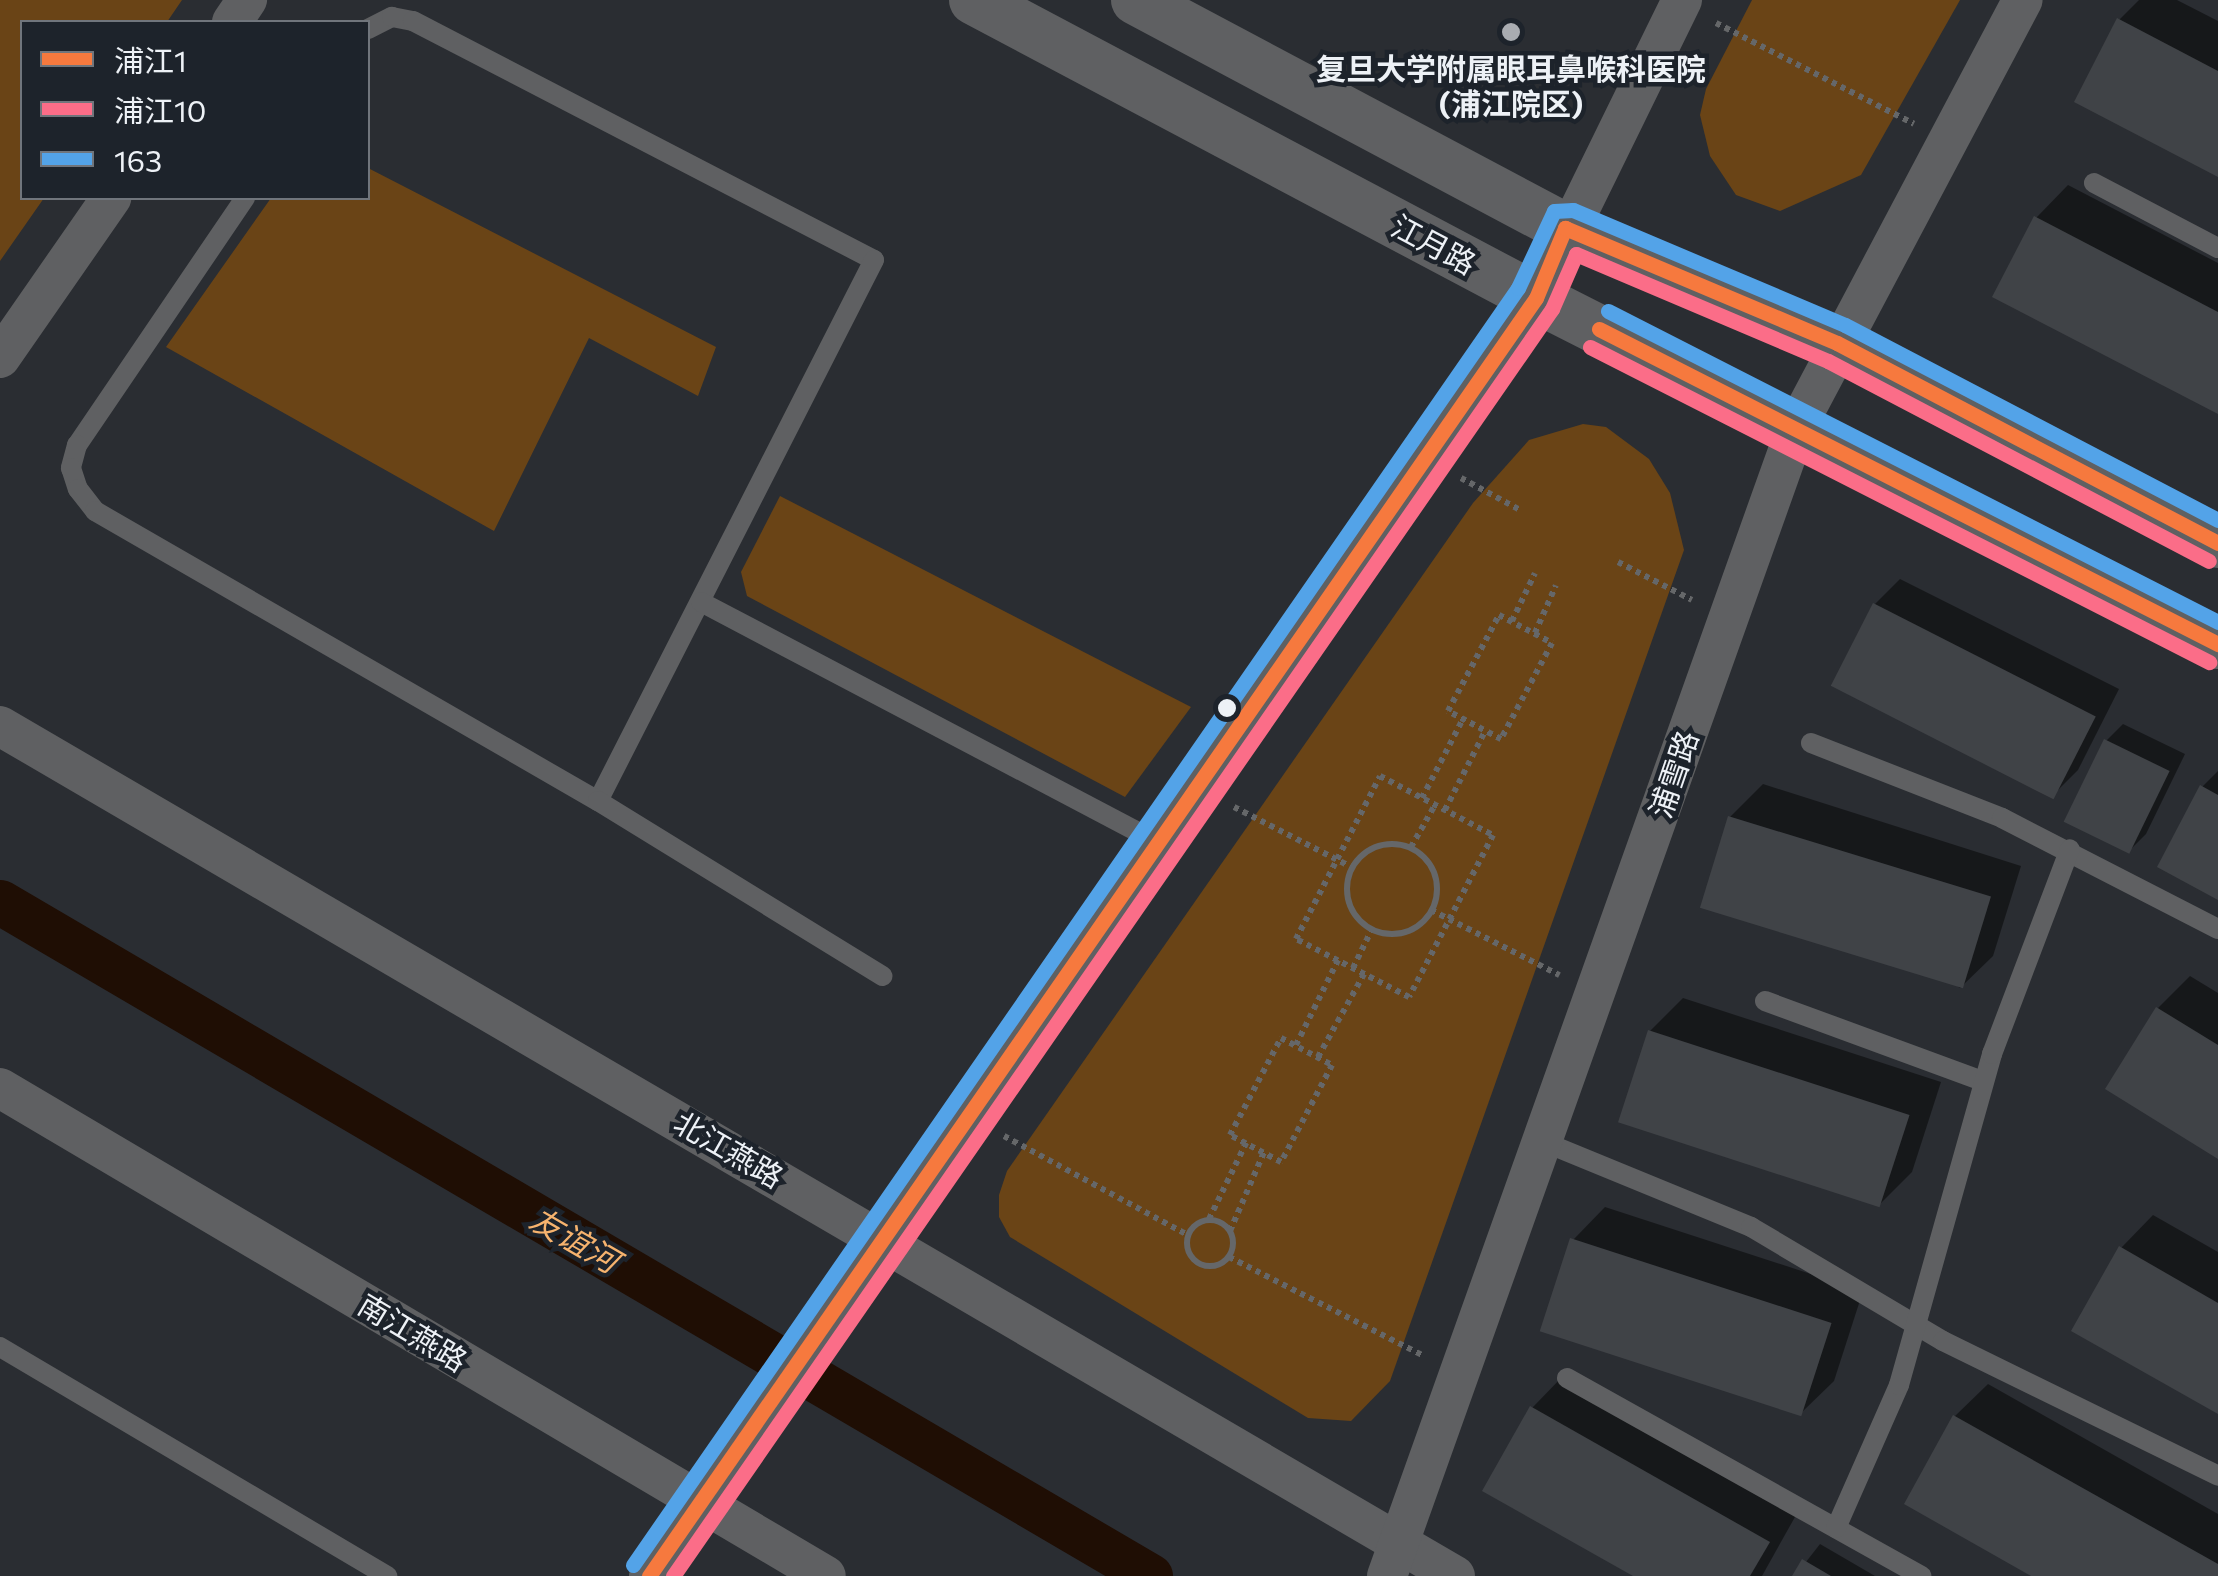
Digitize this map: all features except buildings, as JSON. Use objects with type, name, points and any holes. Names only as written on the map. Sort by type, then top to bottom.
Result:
[{"type":"street","name":"江月路","points":[[974,0],[1536,298],[1797,426],[2218,644]]},
{"type":"street","points":[[1136,0],[1566,228],[1837,343],[2218,543]]},
{"type":"street","name":"浦雪路","points":[[1393,1560],[1797,426],[1837,343],[2023,0]]},
{"type":"street","points":[[649,1576],[1536,298],[1566,228],[1681,2]]},
{"type":"street","points":[[0,358],[110,200]]},
{"type":"street","name":"北江燕路","points":[[0,726],[882,1238],[1393,1560],[1454,1576]]},
{"type":"street","name":"南江燕路","points":[[0,1088],[826,1576]]},
{"type":"lane","points":[[370,28],[392,17],[413,21],[874,260],[598,801]]},
{"type":"lane","points":[[2094,183],[2218,248]]},
{"type":"lane","points":[[245,200],[77,445],[71,468],[78,490],[96,510],[598,801],[882,976]]},
{"type":"lane","points":[[701,602],[1157,842]]},
{"type":"lane","points":[[1811,743],[2070,849],[2218,928]]},
{"type":"lane","points":[[1836,1528],[1918,1328],[1983,1081],[2026,953],[2070,849]]},
{"type":"lane","points":[[1765,1001],[1983,1081]]},
{"type":"lane","points":[[1544,1142],[1751,1227],[1918,1328],[2218,1476]]},
{"type":"lane","points":[[0,1347],[387,1576]]},
{"type":"lane","points":[[1566,1378],[1921,1576]]},
{"type":"path","points":[[1681,2],[1947,141]]},
{"type":"path","points":[[1424,458],[1522,511]]},
{"type":"path","points":[[1618,562],[1728,619]]},
{"type":"path","points":[[1512,621],[1535,573]]},
{"type":"path","points":[[1535,634],[1556,585]]},
{"type":"path","points":[[1500,615],[1512,621],[1552,643],[1501,739],[1448,711],[1500,615]]},
{"type":"path","points":[[1422,798],[1463,719]]},
{"type":"path","points":[[1445,810],[1485,730]]},
{"type":"path","points":[[1380,776],[1436,805],[1493,836],[1409,997],[1296,938],[1380,776]]},
{"type":"path","points":[[1195,787],[1352,868]]},
{"type":"path","points":[[1411,848],[1436,805]]},
{"type":"path","points":[[1375,847],[1411,848],[1435,872],[1438,894],[1417,928],[1400,934],[1372,929],[1355,914],[1348,893],[1352,868],[1375,847]]},
{"type":"path","points":[[1431,910],[1596,994]]},
{"type":"path","points":[[1354,968],[1372,929]]},
{"type":"path","points":[[1296,1045],[1338,960]]},
{"type":"path","points":[[1318,1057],[1364,974]]},
{"type":"path","points":[[1282,1038],[1318,1057],[1332,1064],[1281,1162],[1230,1135],[1282,1038]]},
{"type":"path","points":[[966,1116],[1188,1235]]},
{"type":"path","points":[[1188,1235],[1209,1219],[1246,1143]]},
{"type":"path","points":[[1229,1257],[1230,1230],[1264,1152]]},
{"type":"path","points":[[1209,1219],[1230,1230]]},
{"type":"path","points":[[1188,1235],[1188,1252],[1199,1264],[1213,1267],[1229,1257]]},
{"type":"path","points":[[1229,1257],[1460,1374]]},
{"type":"shaded area","points":[[0,0],[182,0],[168,20],[20,20],[20,200],[43,200],[0,261]]},
{"type":"shaded area","points":[[1752,0],[1960,0],[1861,175],[1780,211],[1736,195],[1710,156],[1700,115],[1706,89]]},
{"type":"shaded area","points":[[370,169],[716,347],[698,396],[589,338],[494,531],[166,347],[270,200],[370,200]]},
{"type":"shaded area","points":[[1583,424],[1606,427],[1649,459],[1670,493],[1684,550],[1390,1381],[1351,1421],[1308,1418],[1010,1237],[999,1217],[999,1195],[1007,1171],[1473,503],[1529,440]]},
{"type":"shaded area","points":[[780,496],[1191,707],[1125,797],[747,596],[741,572]]},
{"type":"waterway","name":"友谊河","points":[[0,902],[1150,1576]]},
{"type":"transit line","name":"163","points":[[633,1565],[1518,288],[1554,211],[1573,210],[1845,325],[2218,520]]},
{"type":"transit line","name":"浦江1","points":[[649,1576],[1536,298],[1565,228],[1837,343],[2218,543]]},
{"type":"transit line","name":"浦江10","points":[[673,1576],[1552,309],[1576,254],[1828,361],[2209,561]]},
{"type":"transit line","name":"163","points":[[1608,311],[2218,622]]},
{"type":"transit line","name":"浦江1","points":[[1599,329],[2218,644]]},
{"type":"transit line","name":"浦江10","points":[[1590,347],[2209,662]]},
{"type":"place","name":"复旦大学附属眼耳鼻喉科医院 (浦江院区)","points":[[1511,32]]}]
